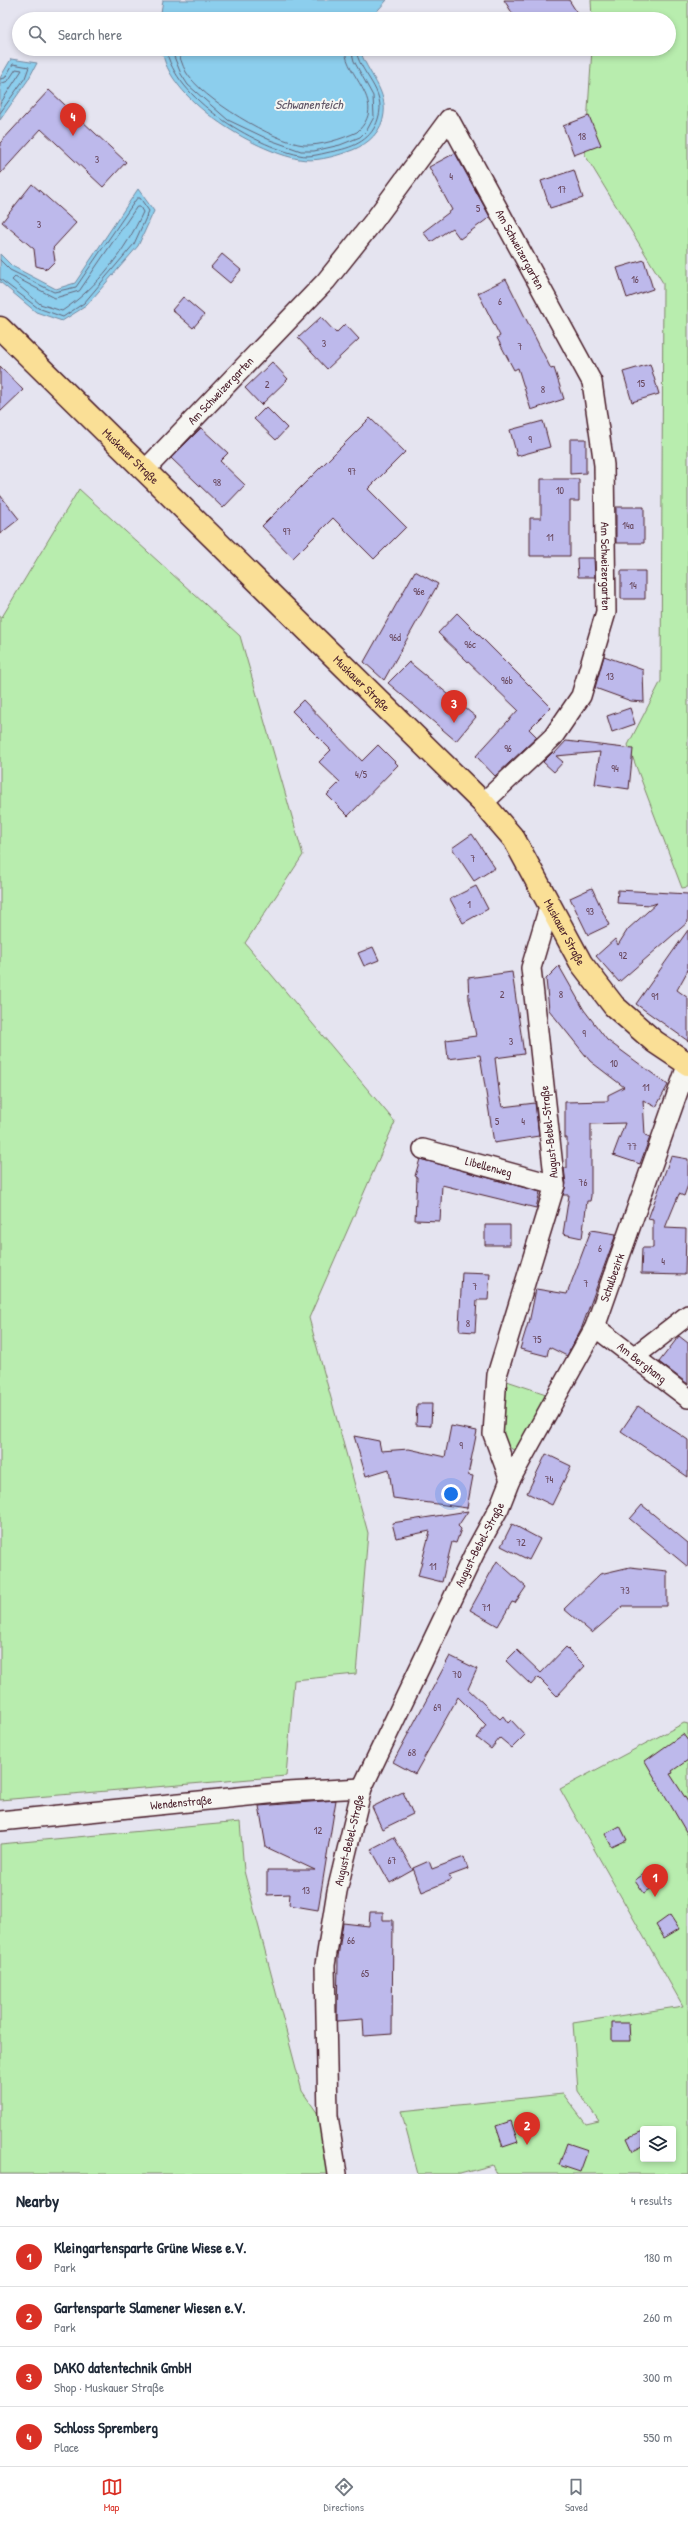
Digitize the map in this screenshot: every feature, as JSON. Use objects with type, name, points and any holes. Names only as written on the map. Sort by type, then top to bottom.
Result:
[{"type":"main road","name":"Muskauer Straße","points":[[0,328],[484,803],[514,839],[549,907],[581,963],[614,1006],[654,1042],[688,1063]]},
{"type":"street","name":"Am Schweizergarten","points":[[144,471],[326,281],[373,222],[449,119],[592,382],[604,465],[606,612],[581,696],[553,737],[484,803]]},
{"type":"street","name":"August-Bebel-Straße","points":[[337,2174],[328,2116],[326,1965],[337,1891],[362,1788],[475,1552],[499,1508],[510,1480],[493,1434],[497,1375],[555,1186],[531,968],[549,907]]},
{"type":"street","name":"Schulbezirk","points":[[510,1480],[595,1327],[688,1063]]},
{"type":"street","name":"Libellenweg","points":[[423,1149],[555,1186]]},
{"type":"street","points":[[635,1356],[688,1315]]},
{"type":"street","name":"Am Berghang","points":[[595,1327],[635,1356],[688,1398]]},
{"type":"street","name":"Wendenstraße","points":[[0,1821],[288,1792],[362,1788]]},
{"type":"green space","points":[[591,0],[688,0],[688,887],[682,888],[628,745],[661,681],[663,283],[585,155],[592,56],[676,56],[676,12],[592,12]]},
{"type":"green space","points":[[79,489],[240,636],[303,855],[245,943],[395,1122],[309,1318],[368,1533],[356,1674],[294,1680],[286,1776],[0,1800],[0,615],[2,617]]},
{"type":"green space","points":[[507,1381],[546,1394],[518,1453],[503,1443],[501,1428]]},
{"type":"green space","points":[[684,1723],[688,1724],[688,2174],[497,2174],[493,2165],[460,2174],[418,2174],[401,2111],[563,2094],[586,2124],[599,2121],[578,2091],[573,2023],[683,2006],[560,1789]]},
{"type":"green space","points":[[240,1822],[244,1871],[302,2091],[318,2114],[330,2174],[0,2174],[0,1844]]},
{"type":"water","points":[[163,0],[387,0],[376,12],[161,12]]},
{"type":"water","name":"Schwanenteich","points":[[164,56],[362,56],[376,82],[383,100],[383,119],[374,136],[359,147],[330,157],[311,160],[299,159],[280,154],[259,145],[237,134],[216,120],[196,104],[179,86],[167,68]]},
{"type":"water","points":[[11,59],[37,63],[28,80],[0,120],[0,78]]},
{"type":"water","points":[[138,189],[154,211],[138,246],[86,306],[62,321],[36,312],[0,282],[0,254],[12,266],[56,289],[75,283]]},
{"type":"building","points":[[504,0],[569,0],[577,12],[512,12]]},
{"type":"building","points":[[49,90],[126,162],[103,187],[41,129],[0,174],[0,143]]},
{"type":"building","points":[[589,116],[601,145],[574,155],[563,126]]},
{"type":"building","points":[[455,153],[490,217],[460,239],[452,228],[431,242],[423,232],[452,210],[429,167]]},
{"type":"building","points":[[574,170],[583,198],[550,208],[541,181]]},
{"type":"building","points":[[32,184],[76,223],[53,248],[55,261],[47,269],[36,266],[34,249],[2,222]]},
{"type":"building","points":[[222,254],[241,270],[230,283],[211,267]]},
{"type":"building","points":[[644,260],[653,289],[627,298],[617,268]]},
{"type":"building","points":[[506,279],[551,369],[554,368],[564,399],[531,410],[518,368],[514,370],[497,338],[500,336],[478,293]]},
{"type":"building","points":[[183,297],[204,315],[193,328],[172,310]]},
{"type":"building","points":[[321,317],[336,333],[345,324],[359,339],[327,369],[298,338]]},
{"type":"building","points":[[272,362],[288,379],[261,405],[245,388]]},
{"type":"building","points":[[650,364],[659,394],[632,402],[623,372]]},
{"type":"building","points":[[0,366],[23,390],[0,412]]},
{"type":"building","points":[[266,407],[287,428],[276,440],[254,419]]},
{"type":"building","points":[[370,418],[405,452],[368,489],[406,527],[374,559],[333,518],[293,558],[262,526]]},
{"type":"building","points":[[543,421],[550,447],[517,456],[510,430]]},
{"type":"building","points":[[201,428],[228,453],[220,461],[245,485],[223,508],[171,458]]},
{"type":"building","points":[[570,439],[586,439],[586,473],[570,474]]},
{"type":"building","points":[[541,479],[579,479],[579,501],[570,501],[570,556],[530,556],[530,518],[541,518]]},
{"type":"building","points":[[0,495],[19,519],[0,534]]},
{"type":"building","points":[[616,507],[644,507],[644,543],[616,543]]},
{"type":"building","points":[[577,558],[594,558],[595,577],[578,577]]},
{"type":"building","points":[[415,571],[438,584],[384,680],[364,662]]},
{"type":"building","points":[[621,571],[645,571],[645,599],[621,599]]},
{"type":"building","points":[[457,613],[551,707],[529,729],[537,737],[495,776],[476,756],[518,710],[438,633]]},
{"type":"building","points":[[604,656],[643,670],[644,702],[631,701],[595,688]]},
{"type":"building","points":[[409,662],[476,717],[456,741],[388,683]]},
{"type":"building","points":[[303,700],[362,761],[378,745],[398,765],[348,816],[327,795],[340,782],[319,762],[331,750],[292,711]]},
{"type":"building","points":[[630,708],[635,724],[612,732],[607,716]]},
{"type":"building","points":[[566,741],[633,749],[629,789],[595,784],[600,752],[556,756],[563,762],[554,772],[543,762],[553,752],[554,754]]},
{"type":"building","points":[[472,834],[495,868],[474,881],[452,848]]},
{"type":"building","points":[[476,886],[488,909],[463,923],[450,899]]},
{"type":"building","points":[[592,888],[609,925],[588,935],[570,898]]},
{"type":"building","points":[[618,890],[688,894],[688,922],[619,982],[596,956],[615,939],[618,945],[628,929],[657,903],[651,905],[617,903]]},
{"type":"building","points":[[688,930],[688,970],[677,990],[688,998],[688,1041],[636,1004]]},
{"type":"building","points":[[373,947],[379,960],[364,966],[358,953]]},
{"type":"building","points":[[559,966],[584,1010],[607,1040],[668,1085],[656,1107],[643,1100],[645,1135],[650,1137],[640,1164],[613,1155],[625,1123],[591,1124],[591,1196],[590,1201],[587,1201],[582,1238],[563,1234],[569,1195],[563,1195],[566,1184],[564,1168],[567,1168],[565,1102],[608,1101],[608,1095],[624,1087],[590,1061],[549,1010],[546,979]]},
{"type":"building","points":[[512,972],[524,1054],[495,1058],[500,1098],[502,1107],[535,1103],[539,1136],[494,1143],[480,1055],[448,1059],[446,1040],[476,1036],[469,999],[468,978]]},
{"type":"building","points":[[671,1156],[688,1159],[688,1185],[684,1196],[679,1194],[665,1228],[686,1229],[685,1275],[641,1274],[642,1248],[653,1248],[653,1220],[648,1219]]},
{"type":"building","points":[[420,1159],[540,1192],[536,1208],[442,1185],[440,1221],[415,1220],[417,1177],[415,1176]]},
{"type":"building","points":[[485,1225],[510,1225],[510,1245],[485,1245]]},
{"type":"building","points":[[591,1230],[616,1234],[582,1327],[567,1356],[549,1347],[547,1356],[520,1349],[529,1323],[536,1289],[567,1294]]},
{"type":"building","points":[[462,1272],[490,1273],[488,1300],[477,1300],[475,1332],[460,1331],[459,1327]]},
{"type":"building","points":[[679,1336],[688,1343],[688,1384],[659,1362]]},
{"type":"building","points":[[417,1404],[432,1404],[431,1426],[416,1425]]},
{"type":"building","points":[[638,1406],[688,1440],[688,1477],[621,1431]]},
{"type":"building","points":[[451,1426],[477,1431],[468,1475],[473,1476],[467,1508],[393,1498],[389,1469],[366,1476],[354,1436],[379,1441],[381,1451],[409,1449],[445,1457]]},
{"type":"building","points":[[546,1454],[571,1466],[552,1505],[527,1493]]},
{"type":"building","points":[[642,1505],[688,1543],[688,1567],[630,1519]]},
{"type":"building","points":[[468,1511],[458,1526],[461,1529],[456,1543],[452,1542],[442,1582],[418,1576],[430,1531],[396,1538],[392,1523]]},
{"type":"building","points":[[512,1524],[540,1539],[529,1560],[501,1546]]},
{"type":"building","points":[[497,1561],[526,1587],[515,1603],[512,1602],[498,1626],[470,1610]]},
{"type":"building","points":[[630,1567],[667,1571],[667,1606],[623,1606],[592,1633],[564,1609],[600,1574]]},
{"type":"building","points":[[566,1647],[585,1666],[557,1696],[538,1677],[531,1685],[506,1661],[517,1650],[541,1673]]},
{"type":"building","points":[[450,1656],[477,1669],[468,1689],[500,1719],[503,1716],[508,1723],[511,1720],[525,1735],[512,1748],[500,1738],[491,1749],[477,1738],[486,1725],[458,1697],[415,1774],[393,1762]]},
{"type":"building","points":[[683,1734],[688,1741],[688,1760],[670,1774],[688,1802],[688,1835],[645,1761]]},
{"type":"building","points":[[403,1792],[413,1814],[382,1829],[372,1807]]},
{"type":"building","points":[[336,1800],[318,1910],[289,1905],[290,1894],[267,1895],[267,1870],[315,1870],[266,1847],[259,1806]]},
{"type":"building","points":[[620,1826],[627,1840],[612,1847],[605,1834]]},
{"type":"building","points":[[394,1837],[413,1870],[390,1883],[371,1849]]},
{"type":"building","points":[[464,1857],[468,1869],[449,1876],[451,1880],[422,1892],[413,1868],[429,1861],[432,1869]]},
{"type":"building","points":[[650,1870],[659,1884],[644,1893],[635,1880]]},
{"type":"building","points":[[370,1912],[383,1912],[383,1920],[393,1920],[392,2034],[364,2036],[363,2019],[337,2021],[338,1957],[343,1923],[369,1926]]},
{"type":"building","points":[[670,1915],[679,1929],[664,1938],[656,1925]]},
{"type":"building","points":[[612,2023],[629,2023],[630,2041],[612,2041]]},
{"type":"building","points":[[511,2121],[518,2142],[503,2147],[496,2126]]},
{"type":"building","points":[[640,2132],[640,2148],[633,2151],[627,2138]]},
{"type":"building","points":[[567,2143],[588,2150],[580,2172],[559,2165]]},
{"type":"place","name":"Schloss Spremberg","points":[[73,136]]},
{"type":"place","name":"DAKO datentechnik GmbH","points":[[454,723]]},
{"type":"place","name":"Kleingartensparte Grüne Wiese e.V.","points":[[655,1897]]},
{"type":"place","name":"Gartensparte Slamener Wiesen e.V.","points":[[527,2145]]}]
